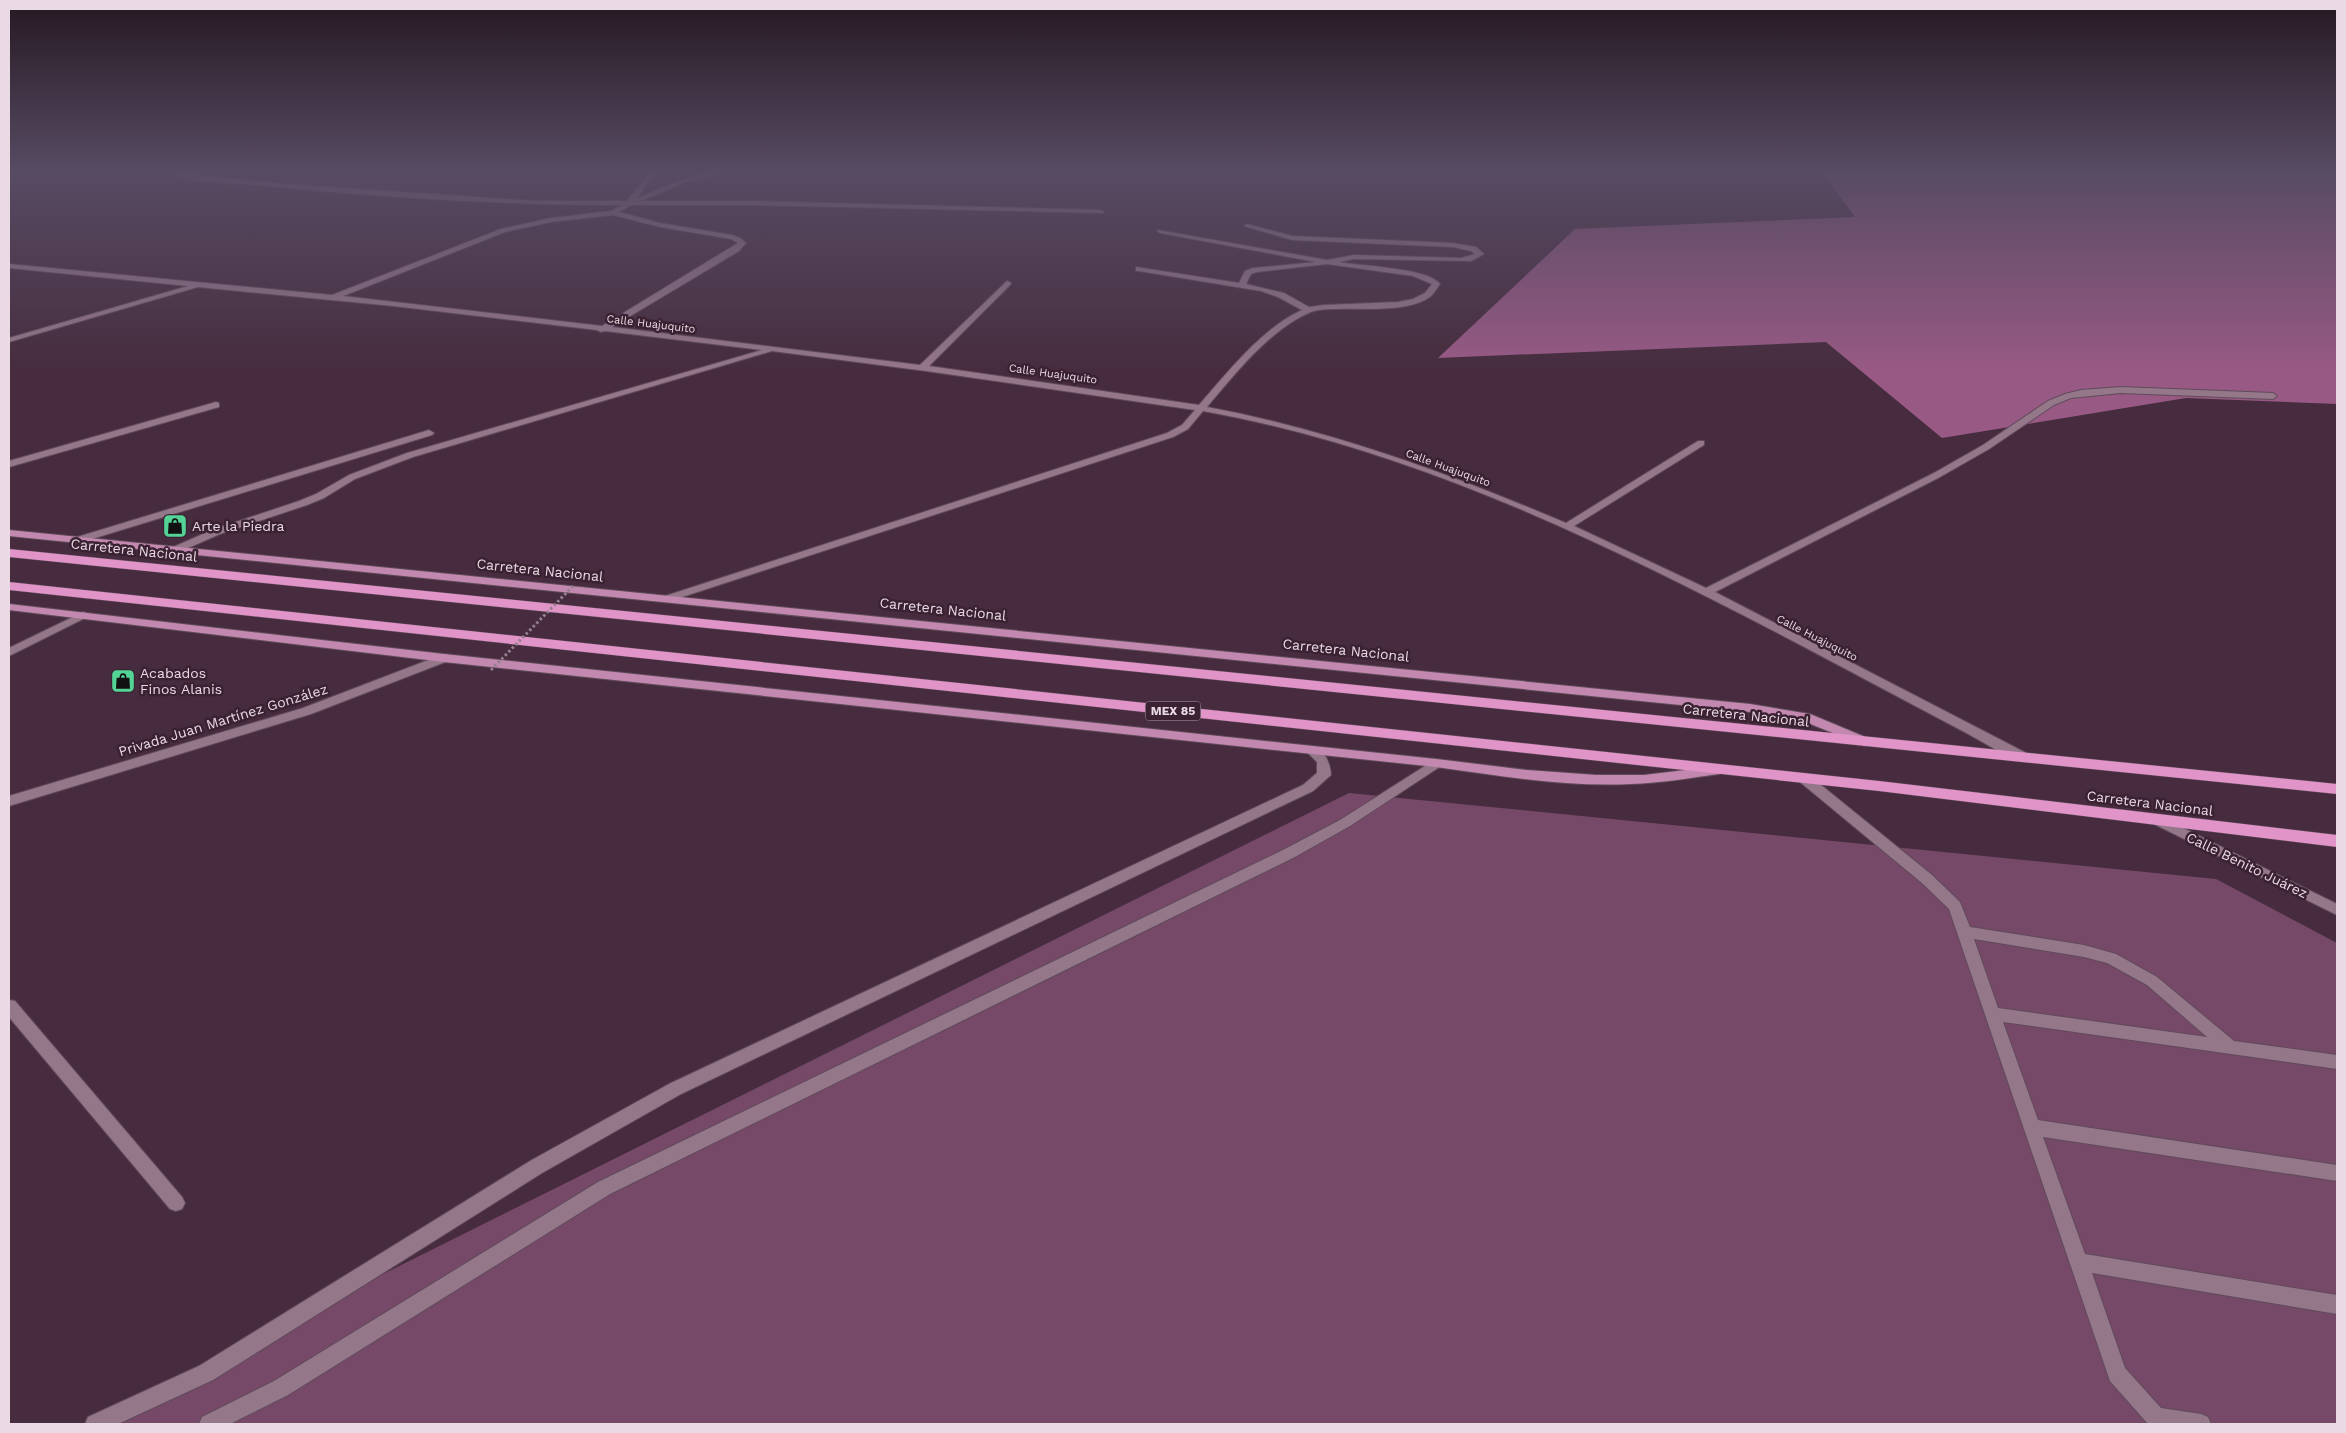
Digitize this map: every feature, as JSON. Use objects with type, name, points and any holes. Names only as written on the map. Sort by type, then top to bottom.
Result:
[{"type":"highway","name":"Carretera Nacional","points":[[9,553],[1868,743],[2337,789]]},
{"type":"highway","name":"Carretera Nacional","points":[[9,586],[1805,778],[2337,841]]},
{"type":"main road","name":"Carretera Nacional","points":[[9,533],[1750,708],[1806,717],[1868,743]]},
{"type":"main road","name":"Carretera Nacional","points":[[9,607],[444,658],[1436,763],[1522,774],[1620,780],[1721,770]]},
{"type":"street","points":[[333,297],[483,238]]},
{"type":"street","points":[[601,330],[736,249],[742,243],[734,238]]},
{"type":"street","points":[[666,599],[1170,435],[1184,427],[1275,330],[1295,315],[1321,306],[1392,306],[1425,297],[1434,290],[1436,284],[1433,280],[1414,274],[1323,261],[1197,238]]},
{"type":"street","points":[[1242,284],[1248,273],[1256,270],[1354,257],[1461,260],[1471,259],[1480,254],[1473,250],[1453,245],[1292,238]]},
{"type":"street","name":"Calle Huajuquito","points":[[9,266],[333,297],[922,368],[1201,408],[1310,433],[1458,482],[1566,527],[1705,593],[2025,758]]},
{"type":"street","points":[[1139,269],[1242,284],[1281,295],[1308,310]]},
{"type":"street","points":[[922,368],[1006,283]]},
{"type":"street","points":[[9,340],[200,285]]},
{"type":"street","points":[[175,550],[216,532],[312,500],[352,477],[410,456],[774,350]]},
{"type":"street","points":[[1705,593],[1937,475],[1993,443],[2051,403],[2068,396],[2081,393],[2121,390],[2273,396]]},
{"type":"street","points":[[9,464],[216,405]]},
{"type":"street","points":[[78,540],[430,433]]},
{"type":"street","points":[[1566,527],[1701,443]]},
{"type":"street","points":[[9,653],[83,615]]},
{"type":"street","name":"Privada Juan Martínez González","points":[[9,801],[307,711],[444,658]]},
{"type":"street","points":[[95,1424],[206,1373],[536,1167],[675,1089],[1308,788],[1324,775],[1322,761],[1311,750]]},
{"type":"street","points":[[209,1424],[281,1388],[604,1188],[1288,854],[1345,823],[1436,763]]},
{"type":"street","points":[[1805,778],[1927,880],[1955,906],[2117,1374],[2156,1418],[2201,1424]]},
{"type":"street","name":"Calle Benito Juárez","points":[[2157,820],[2337,910]]},
{"type":"street","points":[[1964,932],[2084,951],[2111,958],[2152,981],[2230,1047]]},
{"type":"street","points":[[9,1006],[176,1203]]},
{"type":"street","points":[[1993,1014],[2337,1062]]},
{"type":"street","points":[[2032,1127],[2337,1174]]},
{"type":"street","points":[[2078,1262],[2337,1304]]},
{"type":"path","points":[[491,670],[573,586]]},
{"type":"shaded area","points":[[1566,238],[2337,238],[2337,404],[2186,398],[1942,438],[1826,342],[1438,358]]},
{"type":"shaded area","points":[[1349,793],[2216,879],[2337,943],[2337,1424],[82,1424]]},
{"type":"place","name":"Arte la Piedra","points":[[175,526]]},
{"type":"place","name":"Acabados Finos Alanis","points":[[123,681]]}]
